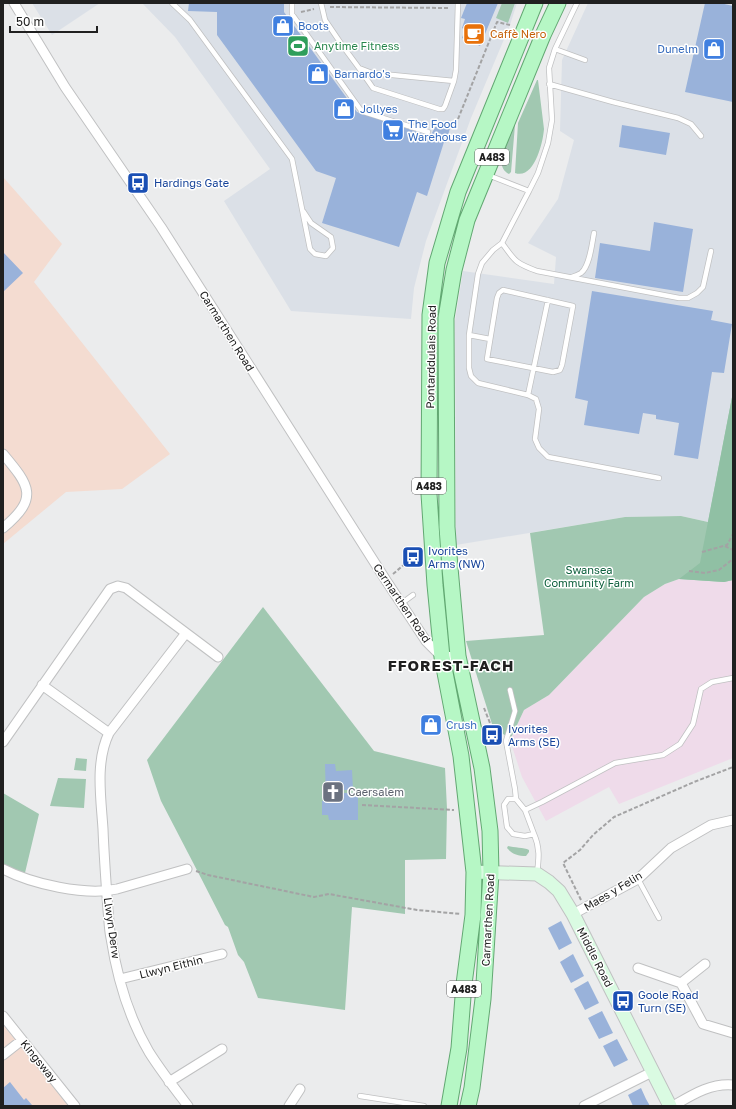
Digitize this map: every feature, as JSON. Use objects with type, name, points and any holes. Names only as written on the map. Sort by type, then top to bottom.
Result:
[{"type":"main road","name":"Pontarddulais Road","points":[[442,657],[435,585],[429,494],[430,315],[437,263],[458,192],[517,28],[535,3]]},
{"type":"main road","name":"Pontarddulais Road","points":[[458,656],[447,527],[446,318],[454,270],[467,220],[558,3]]},
{"type":"main road","name":"Carmarthen Road","points":[[458,656],[482,768],[490,831],[491,872],[483,999],[472,1088],[468,1106]]},
{"type":"main road","name":"Carmarthen Road","points":[[442,657],[460,749],[474,872],[473,915],[464,984],[459,1048],[449,1106]]},
{"type":"street","name":"Carmarthen Road","points":[[14,3],[65,87],[161,227],[387,582],[426,641],[442,657]]},
{"type":"street","points":[[3,454],[24,481],[27,498],[25,505],[19,513],[3,528]]},
{"type":"street","points":[[3,742],[110,589],[118,586],[126,588],[218,657]]},
{"type":"street","name":"Llwyn Derw","points":[[186,633],[110,733],[105,742],[101,769],[101,786],[106,892],[111,937],[120,979],[132,1018],[149,1051],[169,1082],[188,1106]]},
{"type":"street","points":[[442,657],[458,656]]},
{"type":"street","points":[[42,685],[110,733]]},
{"type":"street","name":"Maes y Felin","points":[[579,911],[638,879],[671,848],[711,825],[733,820]]},
{"type":"street","points":[[3,869],[12,874],[46,885],[106,892],[187,869]]},
{"type":"street","points":[[474,872],[537,874]]},
{"type":"street","name":"Middle Road","points":[[537,874],[560,891],[579,911],[652,1072],[670,1106]]},
{"type":"street","name":"Llwyn Eithin","points":[[120,979],[222,954]]},
{"type":"street","points":[[680,983],[705,964]]},
{"type":"street","points":[[638,968],[680,983],[703,1024],[733,1033]]},
{"type":"street","name":"Kingsway","points":[[3,1016],[75,1106]]},
{"type":"street","points":[[3,1055],[22,1040]]},
{"type":"street","points":[[169,1082],[222,1049]]},
{"type":"street","points":[[584,1106],[652,1072]]},
{"type":"street","points":[[673,1106],[706,1088],[724,1084],[733,1084]]},
{"type":"street","points":[[289,1106],[300,1089]]},
{"type":"lane","points":[[172,3],[190,20],[292,159],[310,249],[315,254],[326,256],[333,248],[331,237],[311,222],[303,211]]},
{"type":"lane","points":[[292,3],[292,14],[360,109],[364,112],[428,132]]},
{"type":"lane","points":[[517,28],[530,3]]},
{"type":"lane","points":[[577,3],[555,49],[548,68],[552,120],[548,143],[538,173],[502,243],[493,250],[482,263],[478,274],[469,335],[469,368],[471,376],[478,383],[528,395],[536,399],[538,409],[535,439],[539,448],[548,457],[659,478]]},
{"type":"lane","points":[[322,5],[325,20],[373,88],[439,110],[443,109],[445,106],[454,81],[456,70],[458,5]]},
{"type":"lane","points":[[555,49],[585,60]]},
{"type":"lane","points":[[359,68],[372,73],[454,81]]},
{"type":"lane","points":[[549,84],[678,118],[691,124],[701,136]]},
{"type":"lane","points":[[485,174],[529,191]]},
{"type":"lane","points":[[572,278],[581,274],[585,269],[594,233]]},
{"type":"lane","points":[[502,243],[514,261],[522,266],[537,271],[688,298],[697,293],[703,287],[711,251]]},
{"type":"lane","points":[[503,290],[573,306],[560,370],[553,372],[487,359],[490,338],[497,298],[503,290]]},
{"type":"lane","points":[[528,395],[548,300]]},
{"type":"lane","points":[[469,335],[490,338]]},
{"type":"lane","points":[[402,603],[413,595]]},
{"type":"lane","points":[[525,810],[615,762],[663,755],[680,744],[693,724],[701,689],[712,682],[733,678]]},
{"type":"lane","points":[[510,690],[516,711],[506,741],[516,798],[525,810],[538,842],[539,854],[537,874]]},
{"type":"lane","points":[[516,798],[508,799],[504,805],[507,827],[513,834],[525,836],[534,834]]},
{"type":"lane","points":[[638,879],[659,918]]},
{"type":"lane","points":[[360,1096],[424,1106]]},
{"type":"path","points":[[292,14],[322,5],[458,5]]},
{"type":"path","points":[[458,119],[497,22],[517,28]]},
{"type":"path","points":[[702,552],[727,545],[733,534]]},
{"type":"path","points":[[723,546],[733,550]]},
{"type":"path","points":[[389,578],[413,557]]},
{"type":"path","points":[[689,571],[705,573],[719,570],[733,558]]},
{"type":"path","points":[[579,911],[563,863],[580,850],[593,835],[614,817],[733,766]]},
{"type":"path","points":[[362,805],[447,809],[467,812]]},
{"type":"path","points":[[187,869],[208,875],[314,897],[329,894],[417,910],[473,915]]},
{"type":"shaded area","points":[[32,3],[100,3],[52,35]]},
{"type":"shaded area","points":[[142,3],[517,3],[510,25],[471,118],[426,241],[414,288],[411,319],[291,311],[224,201],[270,169],[175,37]]},
{"type":"shaded area","points":[[588,3],[733,3],[733,392],[708,522],[681,516],[625,517],[456,545],[455,321],[463,271],[554,284],[556,257],[528,243],[558,199],[574,140],[560,131],[562,60]]},
{"type":"shaded area","points":[[3,177],[62,244],[34,282],[170,454],[122,489],[66,492],[3,544]]},
{"type":"shaded area","points":[[679,579],[724,582],[733,580],[733,758],[619,804],[609,787],[546,821],[522,777],[510,740],[524,710],[549,695],[644,597],[665,584]]},
{"type":"shaded area","points":[[3,1025],[33,1061],[68,1106],[3,1106]]},
{"type":"green space","points":[[502,3],[515,3],[508,23],[496,18]]},
{"type":"green space","points":[[537,80],[544,129],[542,143],[532,166],[522,174],[515,173],[518,123]]},
{"type":"green space","points":[[514,125],[511,172],[509,174],[504,170],[502,158],[505,143]]},
{"type":"green space","name":"Swansea Community Farm","points":[[733,392],[733,580],[724,582],[679,579],[665,584],[644,597],[549,695],[524,710],[510,740],[492,724],[466,641],[544,635],[530,533],[625,517],[681,516],[708,522]]},
{"type":"green space","points":[[733,392],[733,580],[724,582],[679,579],[700,563]]},
{"type":"green space","points":[[263,607],[374,751],[445,768],[447,809],[446,859],[405,860],[405,914],[352,907],[345,1010],[258,998],[244,962],[238,955],[228,927],[225,925],[161,801],[147,760]]},
{"type":"green space","points":[[76,758],[87,759],[86,771],[74,770]]},
{"type":"green space","points":[[58,778],[86,779],[84,808],[50,806]]},
{"type":"green space","points":[[3,793],[39,814],[24,877],[3,868]]},
{"type":"green space","points":[[508,846],[527,849],[529,852],[526,856],[518,855],[509,850],[507,848]]},
{"type":"building","points":[[189,3],[284,3],[284,12],[357,112],[427,135],[431,135],[435,127],[439,125],[450,128],[427,196],[417,192],[399,247],[322,223],[336,178],[316,171],[217,35],[217,12],[188,11]]},
{"type":"building","points":[[467,3],[498,3],[480,46],[462,38],[465,30],[462,28],[465,19],[461,18]]},
{"type":"building","name":"Dunelm","points":[[705,3],[720,3],[733,6],[733,102],[685,92]]},
{"type":"building","points":[[622,125],[670,133],[666,155],[619,147]]},
{"type":"building","points":[[654,222],[693,229],[683,292],[595,278],[600,243],[650,251]]},
{"type":"building","points":[[3,252],[23,273],[3,292]]},
{"type":"building","points":[[592,291],[713,311],[711,320],[732,324],[724,373],[712,372],[698,459],[674,455],[679,423],[656,419],[656,415],[643,413],[639,434],[584,425],[588,401],[575,398]]},
{"type":"building","name":"Caersalem","points":[[325,764],[335,764],[336,771],[352,770],[353,790],[340,790],[340,793],[358,793],[358,820],[329,820],[328,815],[322,815],[322,801],[326,801]]},
{"type":"building","points":[[561,921],[572,943],[559,950],[548,928]]},
{"type":"building","points":[[573,954],[584,976],[571,983],[560,962]]},
{"type":"building","points":[[588,981],[599,1003],[585,1010],[574,989]]},
{"type":"building","points":[[602,1011],[613,1033],[599,1039],[588,1018]]},
{"type":"building","points":[[617,1039],[628,1060],[614,1067],[603,1046]]},
{"type":"building","points":[[10,1082],[24,1100],[26,1098],[32,1105],[3,1106],[3,1088]]},
{"type":"building","points":[[641,1088],[650,1106],[633,1106],[628,1095]]},
{"type":"place","name":"Boots","points":[[283,26]]},
{"type":"place","name":"Caffè Nero","points":[[474,34]]},
{"type":"place","name":"Anytime Fitness","points":[[298,46]]},
{"type":"place","name":"Dunelm","points":[[714,49]]},
{"type":"place","name":"Barnardo's","points":[[318,74]]},
{"type":"place","name":"Jollyes","points":[[344,109]]},
{"type":"place","name":"The Food Warehouse","points":[[393,130]]},
{"type":"place","name":"Hardings Gate","points":[[138,183]]},
{"type":"place","name":"Ivorites Arms (NW)","points":[[413,557]]},
{"type":"place","name":"Crush","points":[[431,725]]},
{"type":"place","name":"Ivorites Arms (SE)","points":[[492,735]]},
{"type":"place","name":"Caersalem","points":[[333,792]]},
{"type":"place","name":"Goole Road Turn (SE)","points":[[623,1001]]},
{"type":"district","name":"FFOREST-FACH","points":[[451,666]]}]
